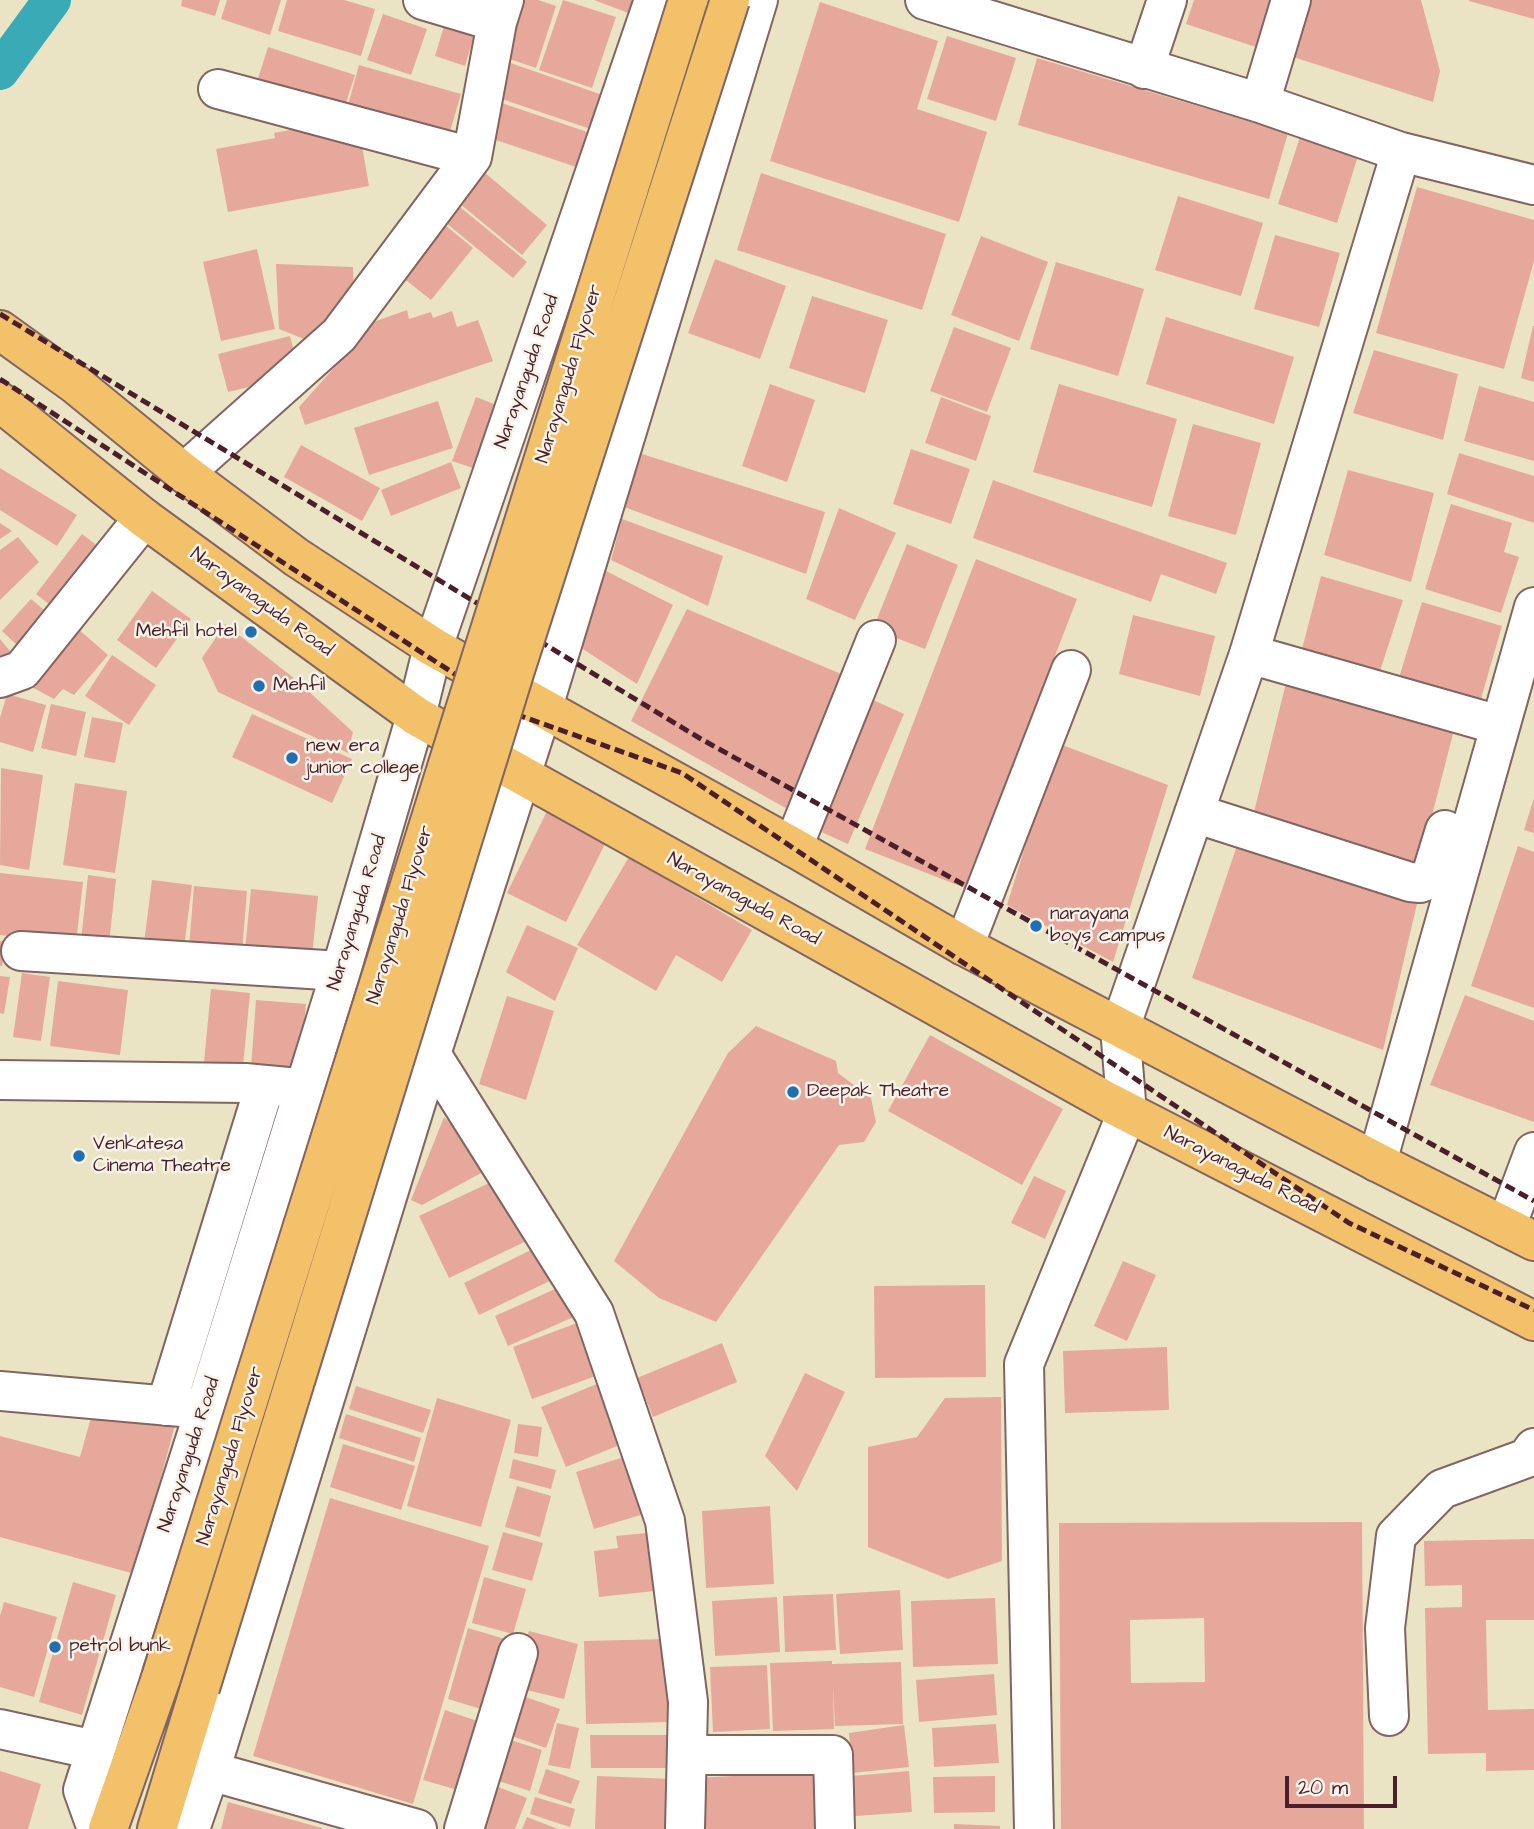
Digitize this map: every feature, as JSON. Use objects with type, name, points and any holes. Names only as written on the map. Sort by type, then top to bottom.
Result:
[{"type":"main road","name":"Narayanguda Flyover","points":[[108,1829],[162,1678],[688,0]]},
{"type":"main road","name":"Narayanguda Flyover","points":[[157,1829],[510,684],[730,0]]},
{"type":"main road","points":[[0,330],[75,384],[184,473],[296,557],[433,647],[793,847],[964,946],[1520,1234]]},
{"type":"main road","name":"Narayanaguda Road","points":[[0,402],[144,518],[416,716],[1128,1113],[1534,1321]]},
{"type":"street","points":[[184,473],[340,335],[472,157],[500,11],[423,0]]},
{"type":"street","name":"Narayanguda Road","points":[[97,1829],[83,1790],[95,1750],[205,1409],[341,971],[416,716],[433,647],[654,0]]},
{"type":"street","points":[[190,1829],[431,1054],[543,707],[758,0]]},
{"type":"street","points":[[1144,69],[1167,0]]},
{"type":"street","points":[[1260,103],[1291,0]]},
{"type":"street","points":[[937,2],[1144,69],[1260,103],[1401,152],[1534,185]]},
{"type":"street","points":[[218,89],[472,157]]},
{"type":"street","points":[[1034,1829],[1024,1364],[1128,1113],[1120,1028],[1250,654],[1401,152]]},
{"type":"street","points":[[0,678],[22,670],[144,518]]},
{"type":"street","points":[[1194,813],[1410,883],[1430,879],[1534,607]]},
{"type":"street","points":[[793,847],[876,640]]},
{"type":"street","points":[[1250,654],[1488,722]]},
{"type":"street","points":[[964,946],[1071,670]]},
{"type":"street","points":[[1377,1162],[1488,722]]},
{"type":"street","points":[[21,951],[341,971]]},
{"type":"street","points":[[431,1054],[594,1312],[665,1521],[688,1702],[685,1829]]},
{"type":"street","points":[[0,1080],[304,1088]]},
{"type":"street","points":[[166,1406],[265,1085]]},
{"type":"street","points":[[1520,1234],[1534,1152]]},
{"type":"street","points":[[0,1391],[205,1409]]},
{"type":"street","points":[[1389,1716],[1385,1628],[1396,1536],[1442,1489],[1527,1458],[1534,1448]]},
{"type":"street","points":[[464,1829],[518,1653]]},
{"type":"street","points":[[0,1729],[95,1750]]},
{"type":"street","points":[[687,1755],[833,1755],[835,1829]]},
{"type":"street","points":[[210,1771],[398,1827]]},
{"type":"building","points":[[182,0],[220,0],[215,16],[181,6]]},
{"type":"building","points":[[227,0],[281,0],[270,35],[221,19]]},
{"type":"building","points":[[287,0],[344,0],[375,9],[361,56],[278,31]]},
{"type":"building","points":[[519,0],[538,0],[556,6],[536,68],[501,56]]},
{"type":"building","points":[[563,0],[616,17],[592,88],[539,70]]},
{"type":"building","points":[[594,0],[642,0],[636,16]]},
{"type":"building","points":[[1194,0],[1278,0],[1262,49],[1186,24]]},
{"type":"building","points":[[1301,0],[1421,0],[1440,71],[1433,102],[1284,54]]},
{"type":"building","points":[[1534,0],[1534,19],[1469,1]]},
{"type":"building","points":[[820,2],[938,41],[917,109],[987,132],[959,222],[770,161]]},
{"type":"building","points":[[383,14],[427,29],[411,75],[367,60]]},
{"type":"building","points":[[447,16],[477,26],[465,66],[435,56]]},
{"type":"building","points":[[947,36],[1016,58],[996,121],[927,99]]},
{"type":"building","points":[[268,47],[355,75],[342,115],[255,88]]},
{"type":"building","points":[[1037,58],[1288,133],[1269,199],[1018,125]]},
{"type":"building","points":[[505,61],[614,99],[602,133],[493,96]]},
{"type":"building","points":[[359,65],[461,94],[446,145],[345,116]]},
{"type":"building","points":[[493,100],[602,137],[591,172],[481,135]]},
{"type":"building","points":[[327,123],[360,134],[369,186],[228,212],[216,149],[275,138],[274,133]]},
{"type":"building","points":[[1300,137],[1358,156],[1337,223],[1278,204]]},
{"type":"building","points":[[484,172],[547,225],[522,255],[459,203]]},
{"type":"building","points":[[761,173],[946,234],[922,310],[737,250]]},
{"type":"building","points":[[1417,187],[1534,220],[1534,261],[1504,369],[1376,333]]},
{"type":"building","points":[[1178,196],[1263,223],[1241,296],[1155,270]]},
{"type":"building","points":[[460,207],[527,262],[513,278],[446,223]]},
{"type":"building","points":[[445,225],[473,248],[431,300],[402,277]]},
{"type":"building","points":[[1275,235],[1340,253],[1319,327],[1254,309]]},
{"type":"building","points":[[981,236],[1048,262],[1019,341],[951,315]]},
{"type":"building","points":[[257,249],[275,329],[221,341],[203,262]]},
{"type":"building","points":[[715,259],[786,286],[760,359],[688,333]]},
{"type":"building","points":[[1056,262],[1144,289],[1118,376],[1030,349]]},
{"type":"building","points":[[276,264],[353,267],[354,307],[324,347],[279,329]]},
{"type":"building","points":[[812,296],[888,320],[865,393],[789,368]]},
{"type":"building","points":[[407,310],[409,319],[431,312],[433,318],[452,311],[457,327],[478,320],[493,361],[305,425],[299,407],[367,331],[365,325]]},
{"type":"building","points":[[1166,317],[1294,357],[1274,424],[1146,384]]},
{"type":"building","points":[[1534,326],[1534,382],[1521,378]]},
{"type":"building","points":[[954,327],[1011,348],[987,412],[930,391]]},
{"type":"building","points":[[290,336],[300,375],[228,392],[218,354]]},
{"type":"building","points":[[1374,350],[1458,374],[1443,440],[1353,413]]},
{"type":"building","points":[[770,384],[815,400],[787,482],[742,466]]},
{"type":"building","points":[[1059,384],[1177,419],[1152,507],[1033,472]]},
{"type":"building","points":[[1479,386],[1534,402],[1534,461],[1464,441]]},
{"type":"building","points":[[476,397],[499,406],[476,469],[452,461]]},
{"type":"building","points":[[941,397],[991,416],[976,461],[925,443]]},
{"type":"building","points":[[438,401],[453,448],[369,475],[354,428]]},
{"type":"building","points":[[1193,424],[1261,443],[1236,535],[1168,516]]},
{"type":"building","points":[[301,445],[380,488],[362,521],[284,477]]},
{"type":"building","points":[[911,449],[970,469],[951,524],[893,504]]},
{"type":"building","points":[[1459,453],[1534,476],[1534,523],[1447,494]]},
{"type":"building","points":[[642,454],[825,512],[806,574],[624,507]]},
{"type":"building","points":[[451,462],[461,488],[391,516],[381,490]]},
{"type":"building","points":[[0,468],[77,515],[57,546],[0,510]]},
{"type":"building","points":[[1348,470],[1434,493],[1411,582],[1324,555]]},
{"type":"building","points":[[993,480],[1227,563],[1216,594],[1161,574],[1151,602],[973,538]]},
{"type":"building","points":[[1451,504],[1512,523],[1504,552],[1519,557],[1501,613],[1425,589]]},
{"type":"building","points":[[839,508],[896,533],[855,620],[806,599]]},
{"type":"building","points":[[622,519],[723,556],[708,606],[611,560]]},
{"type":"building","points":[[0,523],[12,531],[0,539]]},
{"type":"building","points":[[82,534],[116,560],[69,620],[36,594]]},
{"type":"building","points":[[18,537],[39,562],[0,600],[0,550]]},
{"type":"building","points":[[907,544],[958,565],[925,649],[873,629]]},
{"type":"building","points":[[976,559],[1077,599],[965,888],[865,849]]},
{"type":"building","points":[[606,571],[673,605],[637,684],[575,644]]},
{"type":"building","points":[[1321,576],[1403,600],[1379,674],[1302,649]]},
{"type":"building","points":[[152,591],[191,619],[156,668],[117,640]]},
{"type":"building","points":[[31,599],[62,625],[32,659],[2,631]]},
{"type":"building","points":[[1422,602],[1502,626],[1480,702],[1399,678]]},
{"type":"building","points":[[687,609],[853,679],[789,810],[631,721]]},
{"type":"building","points":[[1133,615],[1215,636],[1200,696],[1119,674]]},
{"type":"building","name":"Mehfil","points":[[225,624],[295,679],[353,732],[348,753],[218,692],[202,658]]},
{"type":"building","points":[[77,628],[108,655],[74,695],[63,689],[54,699],[24,683]]},
{"type":"building","points":[[0,639],[24,668],[0,687]]},
{"type":"building","points":[[112,655],[156,685],[129,725],[85,696]]},
{"type":"building","points":[[1288,675],[1455,726],[1418,870],[1252,820]]},
{"type":"building","points":[[7,694],[46,705],[33,752],[0,742],[0,718]]},
{"type":"building","points":[[862,695],[904,714],[848,844],[806,825]]},
{"type":"building","points":[[51,704],[86,712],[76,756],[41,748]]},
{"type":"building","name":"new era junior college","points":[[252,714],[352,759],[332,803],[232,757]]},
{"type":"building","points":[[92,717],[123,723],[115,763],[84,757]]},
{"type":"building","points":[[1057,743],[1168,785],[1113,962],[1007,905]]},
{"type":"building","points":[[1,768],[43,775],[29,870],[0,865]]},
{"type":"building","points":[[75,783],[127,791],[115,873],[63,865]]},
{"type":"building","points":[[1534,798],[1534,833],[1524,830]]},
{"type":"building","points":[[547,811],[607,840],[566,922],[507,893]]},
{"type":"building","points":[[1241,834],[1419,895],[1383,1050],[1192,978]]},
{"type":"building","points":[[1518,846],[1534,852],[1534,1008],[1471,986]]},
{"type":"building","points":[[629,857],[752,930],[722,982],[676,955],[656,991],[577,945]]},
{"type":"building","points":[[0,873],[83,882],[76,943],[0,935]]},
{"type":"building","points":[[88,875],[116,879],[109,944],[81,941]]},
{"type":"building","points":[[152,880],[192,885],[184,948],[144,943]]},
{"type":"building","points":[[194,886],[247,891],[242,952],[189,947]]},
{"type":"building","points":[[251,889],[318,896],[312,957],[245,950]]},
{"type":"building","points":[[527,925],[578,948],[555,1001],[506,972]]},
{"type":"building","points":[[0,941],[6,942],[2,966],[0,966]]},
{"type":"building","points":[[22,973],[50,977],[41,1041],[13,1037]]},
{"type":"building","points":[[0,976],[10,977],[4,1014],[0,1013]]},
{"type":"building","points":[[58,981],[128,990],[120,1055],[50,1046]]},
{"type":"building","points":[[211,989],[250,993],[243,1066],[204,1062]]},
{"type":"building","points":[[1465,995],[1534,1021],[1534,1122],[1430,1085]]},
{"type":"building","points":[[507,996],[554,1011],[526,1100],[479,1084]]},
{"type":"building","points":[[256,1000],[306,1004],[300,1070],[251,1067]]},
{"type":"building","points":[[756,1026],[836,1061],[838,1073],[871,1098],[876,1122],[864,1142],[839,1145],[716,1322],[659,1298],[614,1261],[728,1053]]},
{"type":"building","points":[[930,1035],[1063,1109],[1022,1185],[888,1111]]},
{"type":"building","points":[[444,1117],[494,1166],[422,1205],[411,1200]]},
{"type":"building","points":[[506,1175],[535,1237],[449,1278],[419,1216]]},
{"type":"building","points":[[1034,1176],[1066,1191],[1045,1239],[1011,1223]]},
{"type":"building","points":[[545,1243],[560,1276],[479,1315],[464,1283]]},
{"type":"building","points":[[1123,1261],[1156,1275],[1127,1341],[1094,1326]]},
{"type":"building","points":[[564,1285],[578,1315],[508,1346],[495,1316]]},
{"type":"building","points":[[985,1285],[986,1377],[875,1378],[874,1286]]},
{"type":"building","points":[[585,1320],[604,1373],[532,1399],[513,1347]]},
{"type":"building","points":[[722,1343],[737,1382],[653,1417],[637,1378]]},
{"type":"building","points":[[1167,1347],[1169,1410],[1065,1413],[1063,1351]]},
{"type":"building","points":[[805,1373],[845,1392],[797,1491],[765,1456]]},
{"type":"building","points":[[604,1381],[629,1441],[566,1467],[541,1407]]},
{"type":"building","points":[[356,1386],[431,1410],[423,1433],[349,1409]]},
{"type":"building","points":[[1001,1397],[1002,1561],[948,1579],[868,1547],[868,1447],[917,1437],[945,1398]]},
{"type":"building","points":[[437,1398],[511,1420],[481,1527],[407,1506]]},
{"type":"building","points":[[95,1403],[175,1425],[135,1574],[0,1537],[0,1436],[80,1457]]},
{"type":"building","points":[[346,1414],[421,1438],[414,1462],[339,1438]]},
{"type":"building","points":[[518,1424],[542,1427],[538,1457],[514,1453]]},
{"type":"building","points":[[343,1444],[415,1466],[401,1510],[330,1487]]},
{"type":"building","points":[[637,1453],[654,1511],[594,1529],[576,1472]]},
{"type":"building","points":[[513,1459],[556,1470],[551,1489],[509,1478]]},
{"type":"building","points":[[517,1486],[551,1496],[540,1537],[505,1527]]},
{"type":"building","points":[[330,1498],[489,1546],[413,1804],[253,1756]]},
{"type":"building","points":[[770,1506],[774,1584],[706,1588],[702,1511]]},
{"type":"building","points":[[1362,1522],[1364,1829],[1061,1829],[1059,1523]],"holes":[[[1204,1618],[1205,1682],[1131,1683],[1130,1620]]]},
{"type":"building","points":[[503,1532],[543,1543],[532,1581],[492,1570]]},
{"type":"building","points":[[657,1532],[664,1590],[599,1597],[594,1551],[618,1548],[616,1536]]},
{"type":"building","points":[[1534,1539],[1534,1620],[1486,1620],[1488,1710],[1534,1709],[1534,1770],[1486,1771],[1486,1753],[1428,1754],[1425,1608],[1462,1607],[1462,1585],[1425,1586],[1424,1541]]},
{"type":"building","points":[[484,1577],[526,1589],[513,1634],[472,1623]]},
{"type":"building","points":[[73,1582],[116,1595],[82,1715],[39,1702]]},
{"type":"building","points":[[900,1590],[903,1650],[840,1654],[836,1594]]},
{"type":"building","points":[[833,1594],[836,1650],[785,1652],[783,1596]]},
{"type":"building","points":[[777,1597],[780,1652],[715,1656],[712,1601]]},
{"type":"building","points":[[995,1598],[998,1664],[913,1667],[911,1601]]},
{"type":"building","points":[[4,1602],[57,1617],[34,1697],[0,1687],[0,1616]]},
{"type":"building","points":[[468,1628],[515,1642],[494,1713],[448,1699]]},
{"type":"building","points":[[529,1631],[578,1644],[564,1699],[514,1687]]},
{"type":"building","points":[[668,1639],[670,1722],[586,1724],[584,1641]]},
{"type":"building","points":[[832,1661],[832,1664],[901,1662],[903,1724],[835,1726],[833,1686],[834,1729],[773,1731],[770,1663]]},
{"type":"building","points":[[767,1665],[770,1729],[713,1732],[710,1667]]},
{"type":"building","points":[[994,1674],[997,1715],[919,1722],[916,1680]]},
{"type":"building","points":[[517,1694],[560,1709],[546,1748],[503,1733]]},
{"type":"building","points":[[445,1710],[489,1725],[468,1793],[423,1780]]},
{"type":"building","points":[[557,1723],[579,1728],[570,1769],[548,1765]]},
{"type":"building","points":[[996,1724],[999,1763],[934,1767],[932,1728]]},
{"type":"building","points":[[904,1725],[909,1767],[852,1773],[849,1733]]},
{"type":"building","points":[[590,1735],[668,1735],[668,1768],[591,1768]]},
{"type":"building","points":[[498,1736],[542,1750],[530,1791],[486,1777]]},
{"type":"building","points":[[546,1769],[580,1781],[571,1804],[538,1793]]},
{"type":"building","points":[[0,1771],[41,1784],[28,1829],[0,1829]]},
{"type":"building","points":[[825,1771],[829,1829],[700,1829],[697,1778]]},
{"type":"building","points":[[909,1771],[912,1812],[842,1817],[839,1777]]},
{"type":"building","points":[[597,1776],[673,1779],[671,1829],[595,1829]]},
{"type":"building","points":[[995,1776],[995,1812],[934,1813],[933,1777]]},
{"type":"building","points":[[485,1782],[527,1798],[515,1829],[485,1829],[469,1823]]},
{"type":"building","points":[[535,1797],[575,1809],[570,1827],[530,1814]]},
{"type":"building","points":[[228,1802],[322,1828],[322,1829],[221,1829]]},
{"type":"building","points":[[527,1817],[558,1829],[522,1829]]},
{"type":"building","points":[[954,1824],[1000,1826],[1000,1829],[954,1829]]},
{"type":"waterway","points":[[0,71],[52,0]]},
{"type":"railway","points":[[0,314],[701,739],[1534,1201]]},
{"type":"railway","points":[[0,379],[518,715],[682,773],[1349,1223],[1534,1310]]},
{"type":"place","name":"Mehfil hotel","points":[[251,632]]},
{"type":"place","name":"Mehfil","points":[[259,686]]},
{"type":"place","name":"new era junior college","points":[[292,758]]},
{"type":"place","name":"narayana boys campus","points":[[1036,926]]},
{"type":"place","name":"Deepak Theatre","points":[[793,1092]]},
{"type":"place","name":"Venkatesa Cinema Theatre","points":[[79,1156]]},
{"type":"place","name":"petrol bunk","points":[[55,1647]]}]
